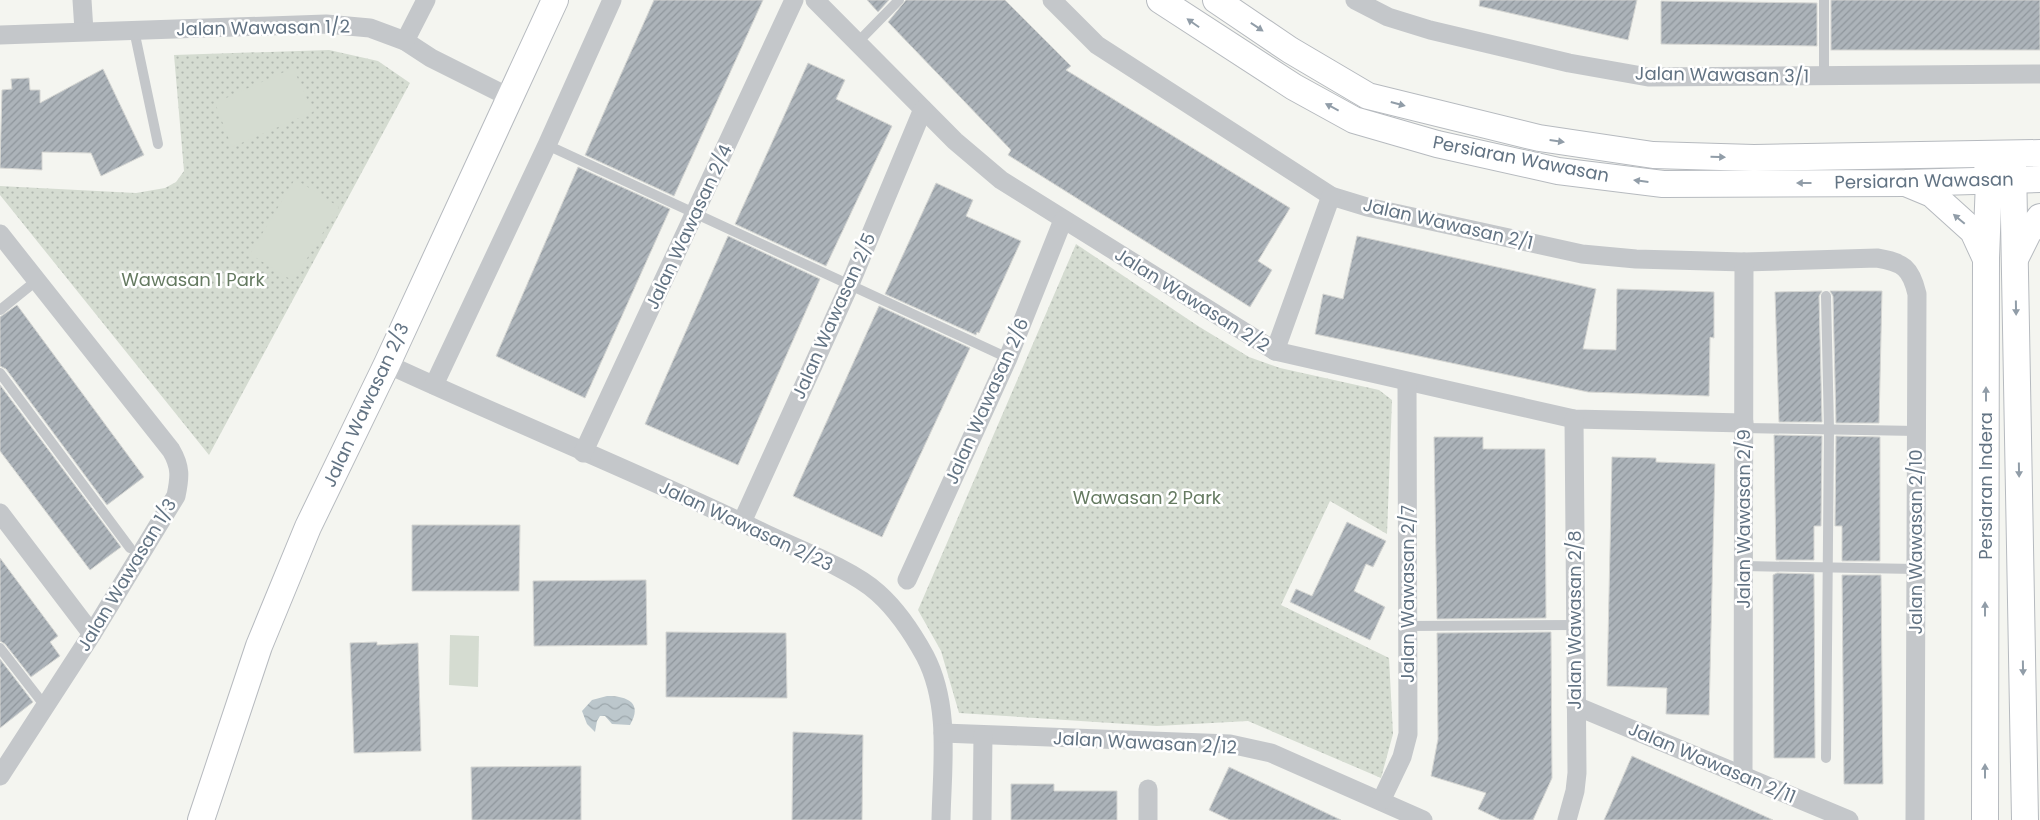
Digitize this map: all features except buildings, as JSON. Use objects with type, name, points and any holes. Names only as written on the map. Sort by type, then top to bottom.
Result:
[{"type":"main road","name":"Jalan Wawasan 2/3","points":[[201,820],[259,646],[308,527],[555,0]]},
{"type":"main road","name":"Persiaran Wawasan","points":[[1160,0],[1294,87],[1354,120],[1437,144],[1558,171],[1663,184],[2040,179]]},
{"type":"main road","name":"Persiaran Wawasan","points":[[1216,0],[1290,50],[1368,96],[1539,138],[1662,155],[1754,158],[2040,153]]},
{"type":"main road","name":"Persiaran Indera","points":[[1986,153],[2002,180],[2015,259],[2025,820]]},
{"type":"main road","name":"Persiaran Indera","points":[[1985,820],[1986,258],[2002,180],[2012,153]]},
{"type":"main road","points":[[1905,182],[1932,194],[1973,231],[1986,258]]},
{"type":"main road","points":[[2015,259],[2028,232],[2040,217]]},
{"type":"street","points":[[82,0],[84,31]]},
{"type":"street","points":[[405,41],[426,0]]},
{"type":"street","points":[[434,385],[547,145],[612,0]]},
{"type":"street","name":"Jalan Wawasan 2/4","points":[[582,452],[696,214],[794,0]]},
{"type":"street","name":"Jalan Wawasan 2/2","points":[[815,0],[955,141],[1001,180],[1275,351],[1574,418],[1744,425]]},
{"type":"street","name":"Jalan Wawasan 2/1","points":[[1052,0],[1097,45],[1331,196],[1367,207],[1582,254],[1636,259],[1744,262],[1877,258],[1894,261],[1905,267]]},
{"type":"street","name":"Jalan Wawasan 3/1","points":[[1355,0],[1388,17],[1430,30],[1614,72],[1648,77],[2040,74]]},
{"type":"street","name":"Jalan Wawasan 1/2","points":[[0,35],[326,24],[370,28],[405,41],[432,58],[509,97]]},
{"type":"street","name":"Jalan Wawasan 2/5","points":[[742,522],[850,284],[923,109]]},
{"type":"street","points":[[1275,351],[1331,196]]},
{"type":"street","name":"Jalan Wawasan 2/6","points":[[907,580],[1008,358],[1063,220]]},
{"type":"street","name":"Jalan Wawasan 1/3","points":[[0,234],[171,450],[181,474],[176,496],[92,634],[0,776]]},
{"type":"street","name":"Jalan Wawasan 2/9","points":[[1743,776],[1744,262]]},
{"type":"street","name":"Jalan Wawasan 2/10","points":[[1905,267],[1914,278],[1917,294],[1915,820]]},
{"type":"street","name":"Jalan Wawasan 2/23","points":[[386,364],[742,522],[859,578],[878,592],[896,613],[925,658],[936,688],[943,734],[941,820]]},
{"type":"street","name":"Jalan Wawasan 2/7","points":[[1381,801],[1402,757],[1408,734],[1407,382]]},
{"type":"street","name":"Jalan Wawasan 2/8","points":[[1567,820],[1576,791],[1574,418]]},
{"type":"street","points":[[0,513],[92,634]]},
{"type":"street","name":"Jalan Wawasan 2/11","points":[[1576,706],[1849,820]]},
{"type":"street","name":"Jalan Wawasan 2/12","points":[[943,734],[1230,744],[1271,753],[1424,820]]},
{"type":"street","points":[[982,820],[983,735]]},
{"type":"street","points":[[1148,789],[1148,820]]},
{"type":"lane","points":[[857,43],[899,0]]},
{"type":"lane","points":[[1824,0],[1824,76]]},
{"type":"lane","points":[[134,30],[158,144]]},
{"type":"lane","points":[[547,145],[1008,358]]},
{"type":"lane","points":[[0,310],[36,281]]},
{"type":"lane","points":[[1826,296],[1828,429],[1826,758]]},
{"type":"lane","points":[[0,373],[130,548]]},
{"type":"lane","points":[[1744,425],[1917,432]]},
{"type":"lane","points":[[1744,566],[1916,569]]},
{"type":"lane","points":[[1408,626],[1575,625]]},
{"type":"lane","points":[[0,648],[45,706]]},
{"type":"green space","name":"Wawasan 1 Park","points":[[329,50],[378,61],[410,83],[209,455],[0,195],[0,186],[136,193],[165,188],[176,182],[184,171],[174,55]]},
{"type":"green space","points":[[293,68],[313,112],[232,147],[215,103]]},
{"type":"green space","points":[[295,179],[339,207],[293,281],[250,254]]},
{"type":"green space","name":"Wawasan 2 Park","points":[[1076,244],[1198,326],[1249,357],[1280,368],[1379,390],[1392,400],[1387,534],[1330,501],[1281,605],[1389,658],[1393,734],[1381,778],[1248,721],[1157,726],[959,713],[941,651],[918,610]]},
{"type":"green space","points":[[450,635],[479,636],[478,687],[449,685]]},
{"type":"water","points":[[607,696],[621,697],[631,702],[635,711],[634,717],[630,725],[612,724],[605,716],[600,716],[595,732],[587,724],[582,711],[592,700]]}]
